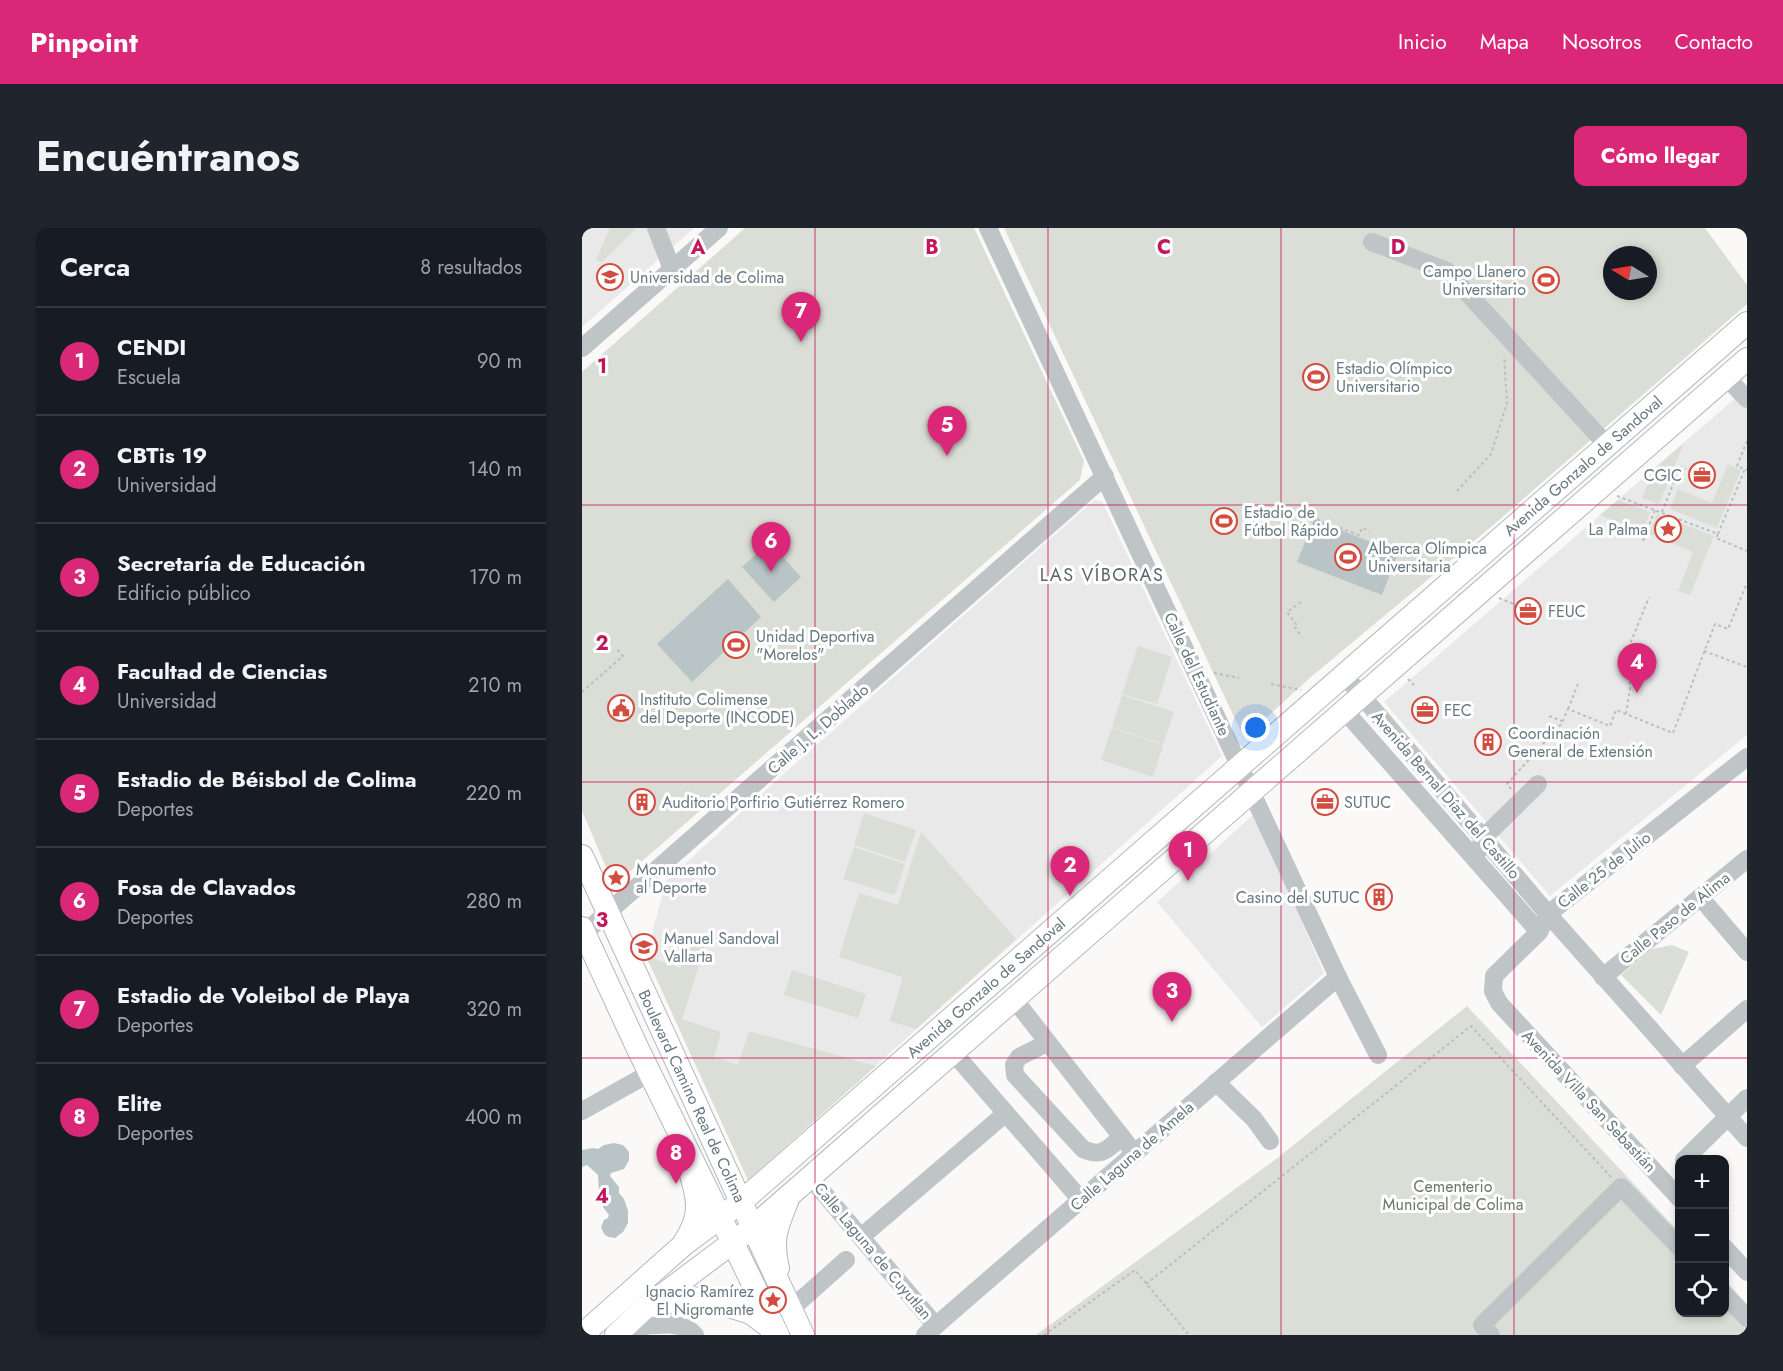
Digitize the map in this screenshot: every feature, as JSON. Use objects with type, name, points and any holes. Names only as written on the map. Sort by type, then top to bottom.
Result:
[{"type":"main road","name":"Avenida Gonzalo de Sandoval","points":[[582,1335],[682,1246],[741,1202],[1747,323]]},
{"type":"main road","name":"Avenida Gonzalo de Sandoval","points":[[619,1332],[645,1308],[752,1228],[1747,359]]},
{"type":"main road","name":"Boulevard Camino Real de Colima","points":[[582,856],[803,1335]]},
{"type":"main road","points":[[1076,909],[1092,931]]},
{"type":"main road","name":"Boulevard Camino Real de Colima","points":[[583,932],[777,1334]]},
{"type":"main road","points":[[917,1048],[935,1069]]},
{"type":"main road","points":[[675,1122],[697,1194],[697,1211],[693,1228],[682,1246]]},
{"type":"main road","points":[[789,1195],[776,1228],[774,1250],[791,1306]]},
{"type":"main road","points":[[645,1308],[687,1298],[707,1299],[751,1313],[777,1334]]},
{"type":"street","points":[[656,228],[672,269]]},
{"type":"street","points":[[582,348],[719,228]]},
{"type":"street","name":"Calle del Estudiante","points":[[988,228],[1338,977],[1377,1055]]},
{"type":"street","points":[[1372,242],[1447,271],[1607,445]]},
{"type":"street","points":[[1726,377],[1747,399]]},
{"type":"street","name":"Calle J. L. Doblado","points":[[583,932],[608,913],[1105,476]]},
{"type":"street","name":"Avenida Bernal Díaz del Castillo","points":[[1344,675],[1353,703],[1476,861],[1539,932]]},
{"type":"street","name":"Avenida Bernal Díaz del Castillo","points":[[1353,703],[1483,838],[1747,1138]]},
{"type":"street","name":"Calle 25 de Julio","points":[[1499,1003],[1493,991],[1494,976],[1539,932],[1548,914],[1747,757]]},
{"type":"street","points":[[1476,861],[1483,838],[1538,784]]},
{"type":"street","name":"Calle Paso de Alima","points":[[1603,976],[1747,859]]},
{"type":"street","points":[[1700,897],[1744,942]]},
{"type":"street","name":"Calle Laguna de Amela","points":[[930,1330],[1338,977]]},
{"type":"street","points":[[1014,999],[1135,1153]]},
{"type":"street","name":"Avenida Villa San Sebastián","points":[[1499,1003],[1675,1193]]},
{"type":"street","points":[[1682,1066],[1747,1009]]},
{"type":"street","points":[[1047,1043],[1019,1057],[1014,1065],[1015,1076],[1083,1149],[1094,1154],[1103,1152],[1122,1137]]},
{"type":"street","points":[[953,1052],[1081,1200]]},
{"type":"street","points":[[582,1111],[650,1073]]},
{"type":"street","points":[[1216,1082],[1254,1119],[1270,1141]]},
{"type":"street","points":[[1688,1155],[1747,1098]]},
{"type":"street","points":[[861,1237],[1006,1113]]},
{"type":"street","points":[[1662,1180],[1675,1168]]},
{"type":"street","name":"Calle Laguna de Cuyutlan","points":[[810,1177],[861,1237],[930,1330]]},
{"type":"street","points":[[1491,1335],[1482,1325],[1621,1187],[1675,1243]]},
{"type":"street","points":[[1729,1252],[1747,1272]]},
{"type":"street","points":[[791,1306],[846,1260]]},
{"type":"street","points":[[1729,1298],[1747,1318]]},
{"type":"street","points":[[619,1332],[677,1324],[691,1330],[695,1335]]},
{"type":"path","points":[[1457,491],[1491,454],[1507,403],[1503,348]]},
{"type":"path","points":[[1747,441],[1737,466],[1746,470],[1716,538],[1747,551]]},
{"type":"path","points":[[1662,512],[1680,467],[1686,469]]},
{"type":"path","points":[[1599,488],[1718,534]]},
{"type":"path","points":[[1643,540],[1655,510]]},
{"type":"path","points":[[1306,515],[1359,535],[1362,528],[1370,531]]},
{"type":"path","points":[[1568,709],[1610,726],[1616,710],[1673,733],[1715,624],[1728,629],[1747,583]]},
{"type":"path","points":[[1626,714],[1630,689],[1630,644],[1649,597]]},
{"type":"path","points":[[1301,602],[1287,612],[1302,637]]},
{"type":"path","points":[[582,692],[622,656],[617,649]]},
{"type":"path","points":[[1704,651],[1747,667]]},
{"type":"path","points":[[1208,672],[1239,678]]},
{"type":"path","points":[[1271,684],[1305,691]]},
{"type":"path","points":[[1514,793],[1507,784],[1562,721],[1578,684]]},
{"type":"path","points":[[1623,687],[1630,689]]},
{"type":"path","points":[[1549,716],[1562,721]]},
{"type":"path","points":[[1146,1284],[1471,1026],[1621,1187]]},
{"type":"path","points":[[1044,1335],[1135,1270],[1189,1335]]},
{"type":"shaded area","name":"Universidad de Colima","points":[[582,228],[694,228],[582,327]]},
{"type":"shaded area","points":[[1747,388],[1747,735],[1550,896],[1384,702]]},
{"type":"shaded area","points":[[1094,500],[1102,501],[1222,756],[748,1180],[646,956],[666,881]]},
{"type":"shaded area","name":"Alberca Olímpica Universitaria","points":[[1314,519],[1398,553],[1382,595],[1297,562]]},
{"type":"shaded area","points":[[769,542],[801,577],[774,602],[742,567]]},
{"type":"shaded area","points":[[728,579],[761,617],[692,682],[657,644]]},
{"type":"shaded area","points":[[1255,813],[1324,973],[1262,1027],[1157,902]]},
{"type":"shaded area","points":[[614,1143],[623,1145],[629,1152],[629,1160],[624,1169],[611,1173],[610,1176],[619,1187],[619,1193],[628,1211],[628,1223],[623,1232],[615,1238],[606,1236],[601,1227],[609,1215],[603,1207],[606,1198],[599,1194],[598,1175],[587,1165],[582,1167],[582,1150],[598,1149]]},
{"type":"green space","points":[[610,228],[636,228],[602,262],[596,260]]},
{"type":"green space","name":"Unidad Deportiva \"Morelos\"","points":[[745,228],[974,228],[1084,461],[1080,480],[617,883],[612,881],[582,811],[582,372]]},
{"type":"green space","points":[[1004,228],[1705,228],[1747,285],[1747,304],[1498,521],[1311,677],[1244,738]]},
{"type":"green space","points":[[1684,443],[1659,504],[1642,498],[1655,468]]},
{"type":"green space","points":[[1728,464],[1741,470],[1717,528],[1670,509],[1678,489],[1712,503]]},
{"type":"green space","points":[[1618,500],[1650,512],[1643,532],[1600,515]]},
{"type":"green space","points":[[1657,514],[1714,536],[1690,595],[1678,591],[1693,552],[1649,534]]},
{"type":"green space","points":[[1138,646],[1172,657],[1157,704],[1122,694]]},
{"type":"green space","points":[[1122,695],[1174,712],[1163,744],[1112,727]]},
{"type":"green space","points":[[1112,728],[1163,745],[1153,777],[1101,760]]},
{"type":"green space","points":[[864,813],[916,830],[905,862],[854,845]]},
{"type":"green space","points":[[921,832],[1016,939],[916,1029],[890,1021],[903,977],[839,957],[859,893],[898,905]]},
{"type":"green space","points":[[854,847],[905,864],[895,895],[843,879]]},
{"type":"green space","points":[[689,941],[705,946],[682,1019],[721,1032],[714,1057],[738,1065],[749,1031],[876,1066],[748,1180],[646,956],[680,968]]},
{"type":"green space","points":[[1672,945],[1689,952],[1661,1015],[1621,975],[1652,949]]},
{"type":"green space","points":[[792,970],[866,994],[858,1018],[784,995]]},
{"type":"green space","name":"Cementerio Municipal de Colima","points":[[1467,1006],[1675,1228],[1675,1317],[1729,1317],[1729,1284],[1747,1304],[1747,1335],[1036,1335],[1276,1159]]},
{"type":"place","name":"Universidad de Colima","points":[[610,277]]},
{"type":"place","name":"Campo Llanero Universitario","points":[[1546,280]]},
{"type":"place","name":"Estadio de Voleibol de Playa","points":[[801,342]]},
{"type":"place","name":"Estadio Olímpico Universitario","points":[[1316,377]]},
{"type":"place","name":"Estadio de Béisbol de Colima","points":[[947,456]]},
{"type":"place","name":"CGIC","points":[[1702,475]]},
{"type":"place","name":"Estadio de Fútbol Rápido","points":[[1224,521]]},
{"type":"place","name":"La Palma","points":[[1668,529]]},
{"type":"place","name":"Alberca Olímpica Universitaria","points":[[1348,557]]},
{"type":"place","name":"Fosa de Clavados","points":[[771,572]]},
{"type":"place","name":"FEUC","points":[[1528,611]]},
{"type":"place","name":"Unidad Deportiva \"Morelos\"","points":[[736,645]]},
{"type":"place","name":"Facultad de Ciencias","points":[[1637,693]]},
{"type":"place","name":"Instituto Colimense del Deporte (INCODE)","points":[[621,708]]},
{"type":"place","name":"FEC","points":[[1425,710]]},
{"type":"place","name":"Coordinación General de Extensión","points":[[1488,742]]},
{"type":"place","name":"Auditorio Porfirio Gutiérrez Romero","points":[[642,802]]},
{"type":"place","name":"SUTUC","points":[[1325,802]]},
{"type":"place","name":"Monumento al Deporte","points":[[616,878]]},
{"type":"place","name":"CENDI","points":[[1188,881]]},
{"type":"place","name":"CBTis 19","points":[[1070,896]]},
{"type":"place","name":"Casino del SUTUC","points":[[1379,897]]},
{"type":"place","name":"Manuel Sandoval Vallarta","points":[[644,947]]},
{"type":"place","name":"Secretaría de Educación","points":[[1172,1022]]},
{"type":"place","name":"Elite","points":[[676,1184]]},
{"type":"place","name":"Ignacio Ramírez El Nigromante","points":[[773,1300]]},
{"type":"district","name":"LAS VÍBORAS","points":[[1102,575]]}]
